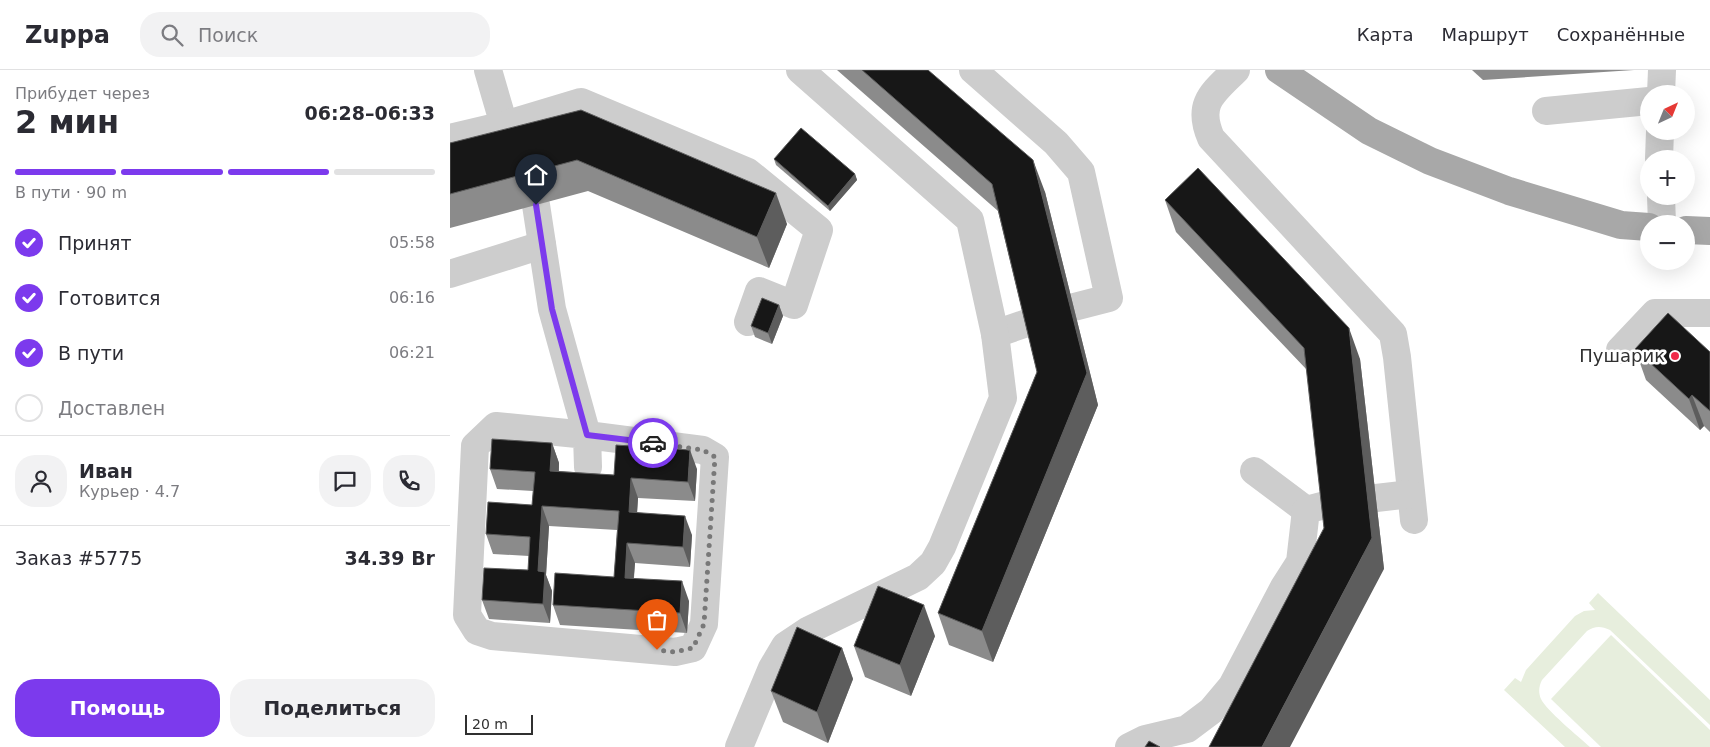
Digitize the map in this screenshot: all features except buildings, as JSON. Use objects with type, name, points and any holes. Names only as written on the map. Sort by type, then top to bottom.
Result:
[{"type":"main road","points":[[1279,70],[1369,131],[1430,161],[1509,191],[1621,225],[1640,226]]},
{"type":"main road","points":[[1695,230],[1710,231]]},
{"type":"lane","points":[[488,70],[504,125],[521,160]]},
{"type":"lane","points":[[739,747],[772,668],[785,646],[809,630],[918,577],[933,563],[942,547],[1003,398],[995,334],[970,220],[800,70]]},
{"type":"lane","points":[[973,70],[1056,142],[1080,172],[1109,298],[1074,307]]},
{"type":"lane","points":[[1236,70],[1212,95],[1205,111],[1206,126],[1211,138],[1393,334],[1412,507],[1376,498]]},
{"type":"lane","points":[[1661,85],[1662,70]]},
{"type":"lane","points":[[450,138],[504,125],[581,102],[748,172],[819,230],[794,305],[759,291],[748,322]]},
{"type":"lane","points":[[1546,111],[1640,102]]},
{"type":"lane","points":[[536,205],[552,309],[587,435],[588,467]]},
{"type":"lane","points":[[450,274],[542,245]]},
{"type":"lane","points":[[1620,350],[1655,313],[1710,313]]},
{"type":"lane","points":[[995,334],[1030,322]]},
{"type":"lane","points":[[496,426],[587,435],[703,450],[715,457],[704,624],[693,648],[675,652],[492,636],[477,631],[467,615],[475,446],[496,426]]},
{"type":"lane","points":[[1129,747],[1145,739],[1187,729],[1211,711],[1232,686],[1284,587],[1300,562],[1318,507],[1254,471]]},
{"type":"green space","points":[[1598,593],[1710,700],[1710,725],[1610,630],[1601,627],[1595,627],[1587,631],[1542,680],[1539,689],[1541,699],[1549,710],[1590,747],[1565,747],[1504,690],[1515,678],[1521,682],[1526,670],[1575,616],[1584,611],[1595,610],[1589,603]]},
{"type":"green space","points":[[1611,635],[1710,730],[1710,747],[1601,747],[1551,699]]},
{"type":"way so far","points":[[653,443],[703,450],[715,457],[704,624],[693,648],[675,652],[657,650]]},
{"type":"place","name":"Пушарик","points":[[1675,356]]},
{"type":"route","points":[[536,205],[552,309],[587,435],[653,443]]}]
